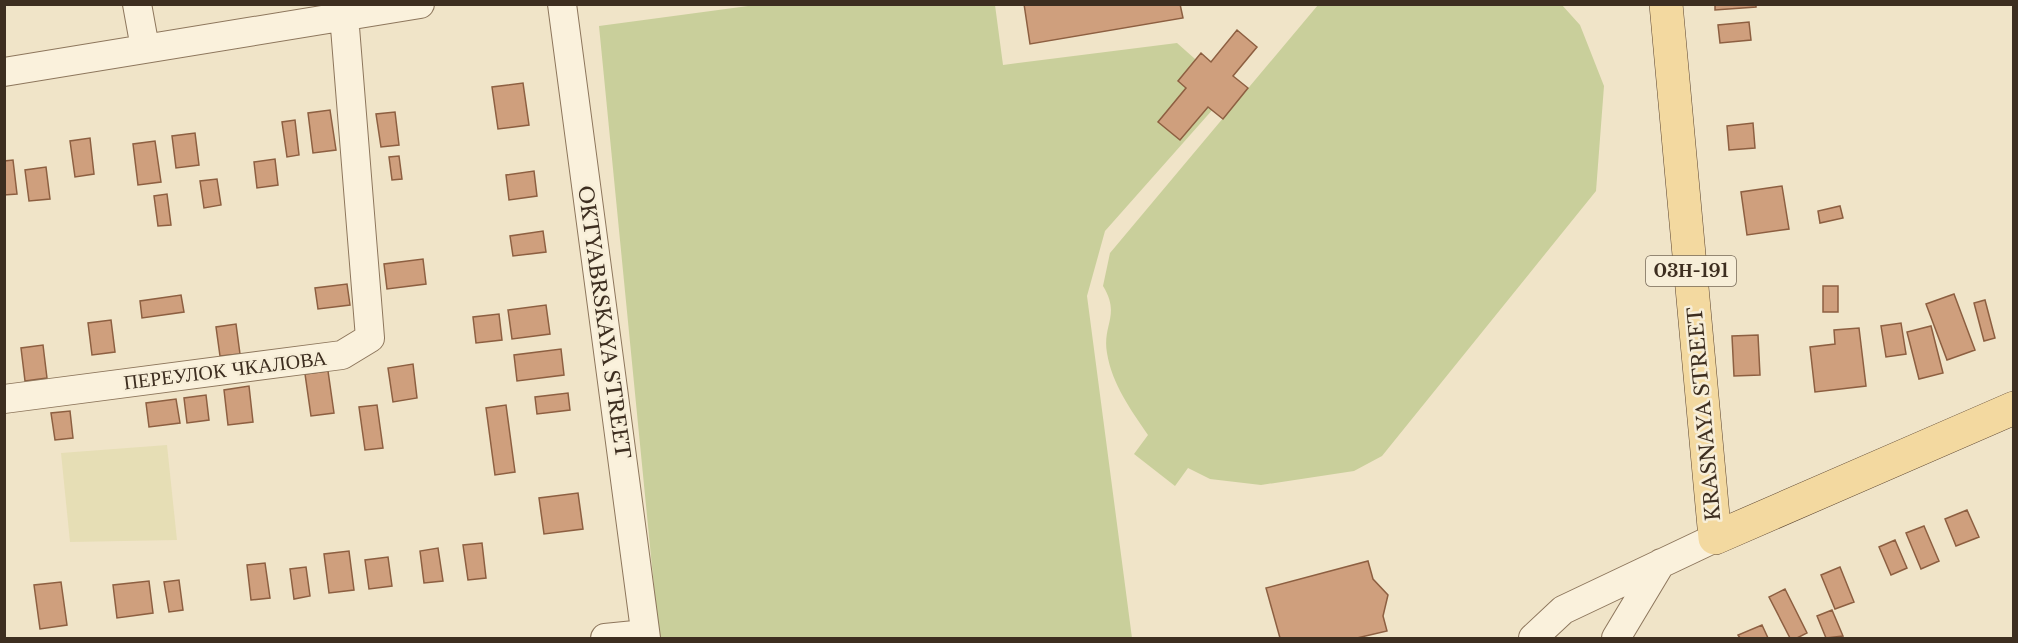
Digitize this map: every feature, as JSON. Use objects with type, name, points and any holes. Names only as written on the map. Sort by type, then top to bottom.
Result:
[{"type":"main road","name":"KRASNAYA STREET","points":[[1666,4],[1716,538]]},
{"type":"main road","points":[[1716,538],[2013,408]]},
{"type":"street","points":[[137,4],[145,48]]},
{"type":"street","points":[[4,72],[420,4]]},
{"type":"street","name":"OKTYABRSKAYA STREET","points":[[562,4],[645,636]]},
{"type":"street","name":"ПЕРЕУЛОК ЧКАЛОВА","points":[[4,399],[342,355],[370,338],[344,15]]},
{"type":"street","points":[[1533,639],[1563,610],[1716,538]]},
{"type":"street","points":[[1616,639],[1660,564]]},
{"type":"street","points":[[605,639],[645,636]]},
{"type":"shaded area","points":[[167,445],[177,540],[70,542],[61,453]]},
{"type":"green space","points":[[763,4],[995,5],[1003,65],[1177,43],[1230,90],[1105,231],[1087,296],[1132,638],[659,638],[599,26]]},
{"type":"green space","points":[[1318,5],[1562,5],[1580,25],[1604,86],[1596,191],[1382,456],[1354,471],[1261,485],[1210,479],[1188,468],[1175,486],[1134,454],[1148,435],[1118,386],[1107,353],[1106,343],[1111,305],[1103,286],[1110,253]]},
{"type":"building","points":[[1024,4],[1180,4],[1183,18],[1030,44]]},
{"type":"building","points":[[1715,4],[1756,4],[1756,7],[1715,10]]},
{"type":"building","points":[[1749,22],[1751,40],[1720,43],[1718,25]]},
{"type":"building","points":[[1237,30],[1257,47],[1233,76],[1248,88],[1223,119],[1208,107],[1180,140],[1158,122],[1186,88],[1178,81],[1201,53],[1211,62]]},
{"type":"building","points":[[523,83],[529,125],[498,129],[492,87]]},
{"type":"building","points":[[330,110],[336,150],[313,153],[308,113]]},
{"type":"building","points":[[395,112],[399,145],[381,147],[376,114]]},
{"type":"building","points":[[295,120],[299,155],[287,157],[282,122]]},
{"type":"building","points":[[1753,123],[1755,148],[1729,150],[1727,126]]},
{"type":"building","points":[[195,133],[199,165],[176,168],[172,136]]},
{"type":"building","points":[[90,138],[94,174],[75,177],[70,141]]},
{"type":"building","points":[[155,141],[161,182],[138,185],[133,144]]},
{"type":"building","points":[[399,156],[402,179],[392,180],[389,157]]},
{"type":"building","points":[[275,159],[278,185],[257,188],[254,162]]},
{"type":"building","points":[[13,160],[17,194],[4,195],[4,161]]},
{"type":"building","points":[[46,167],[50,199],[29,201],[25,170]]},
{"type":"building","points":[[534,171],[537,196],[509,200],[506,175]]},
{"type":"building","points":[[217,179],[221,205],[204,208],[200,181]]},
{"type":"building","points":[[1782,186],[1789,229],[1747,235],[1741,192]]},
{"type":"building","points":[[167,194],[171,225],[158,226],[154,196]]},
{"type":"building","points":[[1840,206],[1843,218],[1820,223],[1818,211]]},
{"type":"building","points":[[543,231],[546,252],[513,256],[510,236]]},
{"type":"building","points":[[423,259],[426,284],[387,289],[384,264]]},
{"type":"building","points":[[347,284],[350,305],[318,309],[315,288]]},
{"type":"building","points":[[1823,286],[1838,286],[1838,312],[1823,312]]},
{"type":"building","points":[[1954,294],[1975,350],[1947,360],[1926,304]]},
{"type":"building","points":[[181,295],[184,312],[142,318],[140,301]]},
{"type":"building","points":[[1985,300],[1995,338],[1984,341],[1974,303]]},
{"type":"building","points":[[546,305],[550,334],[512,339],[508,310]]},
{"type":"building","points":[[499,314],[502,340],[476,343],[473,317]]},
{"type":"building","points":[[111,320],[115,352],[92,355],[88,323]]},
{"type":"building","points":[[1901,323],[1906,354],[1886,357],[1881,326]]},
{"type":"building","points":[[236,324],[240,354],[220,356],[216,327]]},
{"type":"building","points":[[1931,326],[1943,373],[1919,379],[1907,332]]},
{"type":"building","points":[[1859,328],[1866,386],[1815,392],[1810,347],[1835,344],[1834,330]]},
{"type":"building","points":[[1758,335],[1760,375],[1734,376],[1732,336]]},
{"type":"building","points":[[43,345],[47,378],[25,381],[21,348]]},
{"type":"building","points":[[561,349],[564,375],[517,381],[514,355]]},
{"type":"building","points":[[413,364],[417,398],[393,402],[388,368]]},
{"type":"building","points":[[328,371],[334,413],[311,416],[305,374]]},
{"type":"building","points":[[249,386],[253,422],[228,425],[224,390]]},
{"type":"building","points":[[568,393],[570,410],[537,414],[535,397]]},
{"type":"building","points":[[206,395],[209,420],[187,423],[184,398]]},
{"type":"building","points":[[176,399],[180,423],[149,427],[146,403]]},
{"type":"building","points":[[377,405],[383,448],[365,450],[359,407]]},
{"type":"building","points":[[506,405],[515,472],[495,475],[486,408]]},
{"type":"building","points":[[70,411],[73,438],[55,440],[51,413]]},
{"type":"building","points":[[578,493],[583,529],[544,534],[539,498]]},
{"type":"building","points":[[1967,510],[1979,537],[1956,546],[1945,519]]},
{"type":"building","points":[[1924,526],[1939,561],[1921,569],[1906,533]]},
{"type":"building","points":[[1895,540],[1907,568],[1891,575],[1879,547]]},
{"type":"building","points":[[482,543],[486,578],[468,580],[463,545]]},
{"type":"building","points":[[438,548],[443,581],[424,583],[420,551]]},
{"type":"building","points":[[349,551],[354,590],[329,593],[324,554]]},
{"type":"building","points":[[388,557],[392,586],[369,589],[365,560]]},
{"type":"building","points":[[1368,561],[1373,579],[1388,595],[1383,616],[1387,631],[1357,638],[1280,638],[1266,588]]},
{"type":"building","points":[[265,563],[270,598],[251,600],[247,565]]},
{"type":"building","points":[[306,567],[310,596],[294,599],[290,569]]},
{"type":"building","points":[[1840,567],[1854,602],[1835,609],[1821,575]]},
{"type":"building","points":[[179,580],[183,610],[169,612],[164,582]]},
{"type":"building","points":[[149,581],[153,613],[117,618],[113,585]]},
{"type":"building","points":[[61,582],[67,625],[40,629],[34,585]]},
{"type":"building","points":[[1785,589],[1807,633],[1797,638],[1790,638],[1769,597]]},
{"type":"building","points":[[1832,610],[1843,636],[1826,638],[1817,616]]},
{"type":"building","points":[[1762,625],[1768,638],[1740,638],[1738,635]]}]
